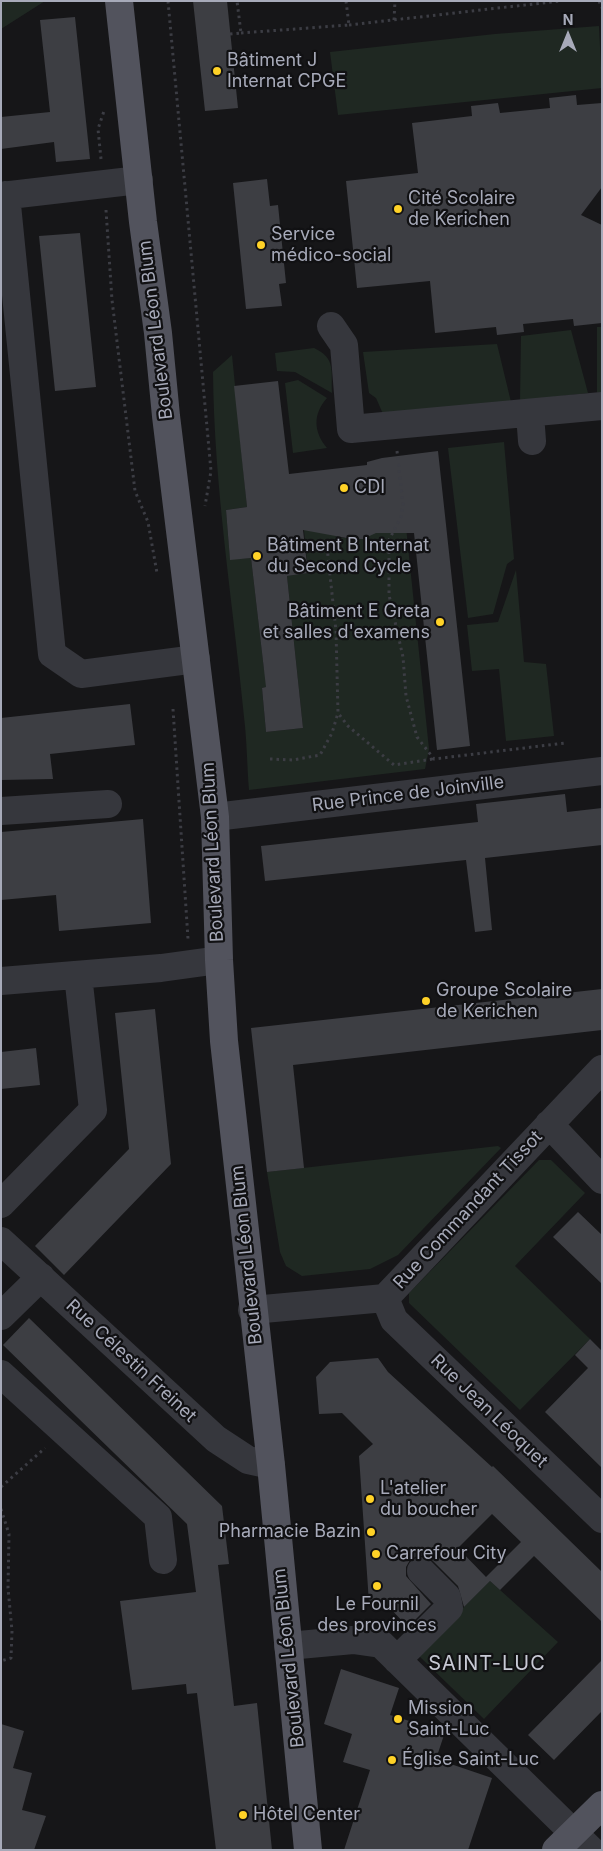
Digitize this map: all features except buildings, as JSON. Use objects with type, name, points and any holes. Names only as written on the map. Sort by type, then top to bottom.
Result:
[{"type":"main road","name":"Boulevard Léon Blum","points":[[119,1],[215,817],[219,960],[224,1041],[252,1310],[271,1465],[308,1850]]},
{"type":"main road","points":[[574,1844],[602,1805]]},
{"type":"street","points":[[139,180],[4,196],[52,654],[81,674],[196,659]]},
{"type":"street","points":[[331,326],[344,346],[351,429],[531,427],[602,406]]},
{"type":"street","name":"Rue Prince de Joinville","points":[[215,817],[602,771]]},
{"type":"street","points":[[1,811],[108,804]]},
{"type":"street","points":[[1,981],[219,960]]},
{"type":"street","points":[[1,1204],[93,1110],[78,975]]},
{"type":"street","name":"Rue Commandant Tissot","points":[[252,1310],[385,1298],[602,1069]]},
{"type":"street","points":[[548,1124],[602,1180]]},
{"type":"street","name":"Rue Célestin Freinet","points":[[1,1241],[216,1439],[248,1460],[271,1465]]},
{"type":"street","points":[[1,1316],[41,1277]]},
{"type":"street","name":"Rue Jean Léoquet","points":[[385,1298],[394,1320],[602,1519]]},
{"type":"street","points":[[1,1374],[158,1517],[163,1560]]},
{"type":"street","points":[[397,1660],[449,1608],[447,1597],[421,1570]]},
{"type":"street","points":[[288,1646],[353,1640],[381,1644],[574,1844]]},
{"type":"path","points":[[168,1],[212,471],[204,510]]},
{"type":"path","points":[[237,1],[241,33]]},
{"type":"path","points":[[346,1],[349,25]]},
{"type":"path","points":[[394,20],[395,1]]},
{"type":"path","points":[[502,1],[503,8]]},
{"type":"path","points":[[230,34],[349,25],[560,1]]},
{"type":"path","points":[[599,1],[602,8]]},
{"type":"path","points":[[101,161],[98,129],[105,109]]},
{"type":"path","points":[[106,204],[112,300],[135,492],[148,522],[157,578]]},
{"type":"path","points":[[396,446],[403,505],[401,517],[389,540],[388,595],[403,656],[408,704],[417,737],[434,759]]},
{"type":"path","points":[[270,759],[293,760],[320,754],[332,733],[338,713],[336,631],[327,547]]},
{"type":"path","points":[[173,701],[186,929]]},
{"type":"path","points":[[338,713],[348,726],[394,765],[565,743]]},
{"type":"path","points":[[1,1487],[63,1432]]},
{"type":"path","points":[[1,1508],[9,1534],[8,1588],[12,1630],[11,1658],[1,1661]]},
{"type":"shaded area","points":[[1,1],[45,1],[1,29]]},
{"type":"shaded area","points":[[599,26],[602,88],[338,115],[330,52],[495,34]]},
{"type":"shaded area","points":[[597,327],[602,327],[602,392],[597,393]]},
{"type":"shaded area","points":[[571,330],[588,393],[520,401],[521,336]]},
{"type":"shaded area","points":[[497,344],[511,402],[383,414],[376,398],[369,393],[363,352]]},
{"type":"shaded area","points":[[314,348],[326,356],[331,366],[332,393],[295,372],[277,371],[275,353]]},
{"type":"shaded area","points":[[232,355],[247,507],[226,510],[230,559],[251,558],[264,669],[271,687],[262,688],[266,732],[303,728],[287,576],[308,573],[302,509],[335,529],[337,537],[361,538],[377,531],[403,498],[429,749],[425,769],[249,790],[245,726],[220,502],[214,415],[213,372]]},
{"type":"shaded area","points":[[298,380],[327,398],[319,410],[316,423],[322,442],[327,448],[293,453],[285,383]]},
{"type":"shaded area","points":[[504,442],[514,559],[507,564],[493,614],[468,618],[448,448]]},
{"type":"shaded area","points":[[516,570],[524,662],[546,664],[554,736],[506,741],[499,669],[472,671],[467,625],[498,622]]},
{"type":"shaded area","points":[[498,1146],[501,1148],[398,1255],[370,1269],[302,1276],[286,1266],[280,1252],[267,1172]]},
{"type":"shaded area","points":[[539,1160],[551,1160],[585,1193],[515,1266],[590,1339],[520,1410],[409,1303],[409,1293]]},
{"type":"shaded area","points":[[490,1581],[558,1642],[484,1719],[417,1654]]},
{"type":"place","name":"Bâtiment J Internat CPGE","points":[[217,71]]},
{"type":"place","name":"Cité Scolaire de Kerichen","points":[[398,209]]},
{"type":"place","name":"Service médico-social","points":[[261,245]]},
{"type":"place","name":"CDI","points":[[344,488]]},
{"type":"place","name":"Bâtiment B Internat du Second Cycle","points":[[257,556]]},
{"type":"place","name":"Bâtiment E Greta et salles d'examens","points":[[440,622]]},
{"type":"place","name":"Groupe Scolaire de Kerichen","points":[[426,1001]]},
{"type":"place","name":"L'atelier du boucher","points":[[370,1499]]},
{"type":"place","name":"Pharmacie Bazin","points":[[371,1532]]},
{"type":"place","name":"Carrefour City","points":[[376,1554]]},
{"type":"place","name":"Le Fournil des provinces","points":[[377,1586]]},
{"type":"place","name":"Mission Saint-Luc","points":[[398,1719]]},
{"type":"place","name":"Église Saint-Luc","points":[[392,1760]]},
{"type":"place","name":"Hôtel Center","points":[[243,1815]]},
{"type":"district","name":"SAINT-LUC","points":[[487,1664]]}]
